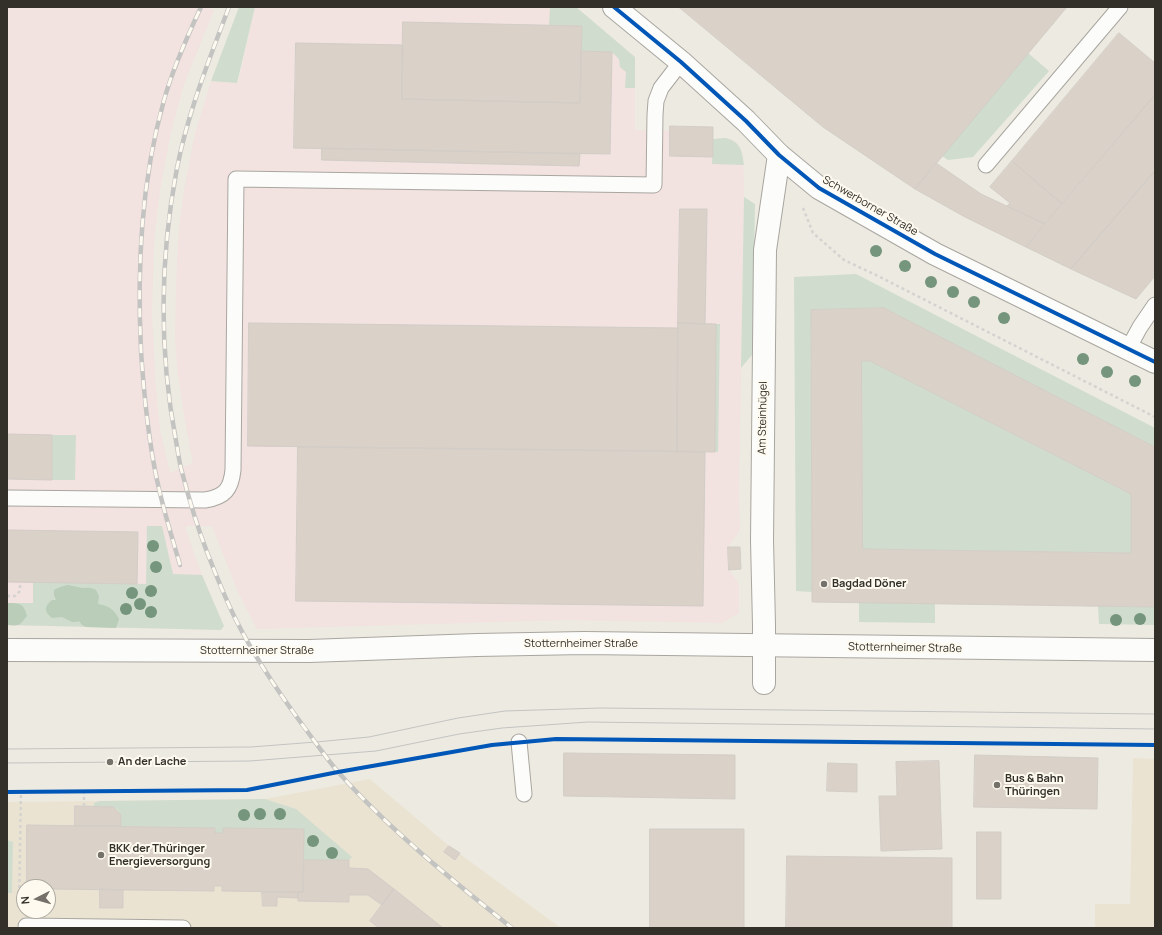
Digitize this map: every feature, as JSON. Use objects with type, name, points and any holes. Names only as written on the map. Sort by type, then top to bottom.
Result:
[{"type":"street","name":"Schwerborner Straße","points":[[614,7],[681,62],[746,121],[779,155],[819,188],[935,254],[1155,362]]},
{"type":"street","name":"Am Steinhügel","points":[[764,683],[762,532],[765,250],[779,155]]},
{"type":"street","name":"Stotternheimer Straße","points":[[7,650],[309,651],[520,644],[1155,650]]},
{"type":"lane","points":[[986,166],[1120,7]]},
{"type":"lane","points":[[7,498],[204,500],[218,497],[228,490],[232,480],[233,470],[236,179],[654,185],[656,102],[661,88],[681,62]]},
{"type":"lane","points":[[1128,349],[1140,327],[1155,305]]},
{"type":"lane","points":[[518,742],[524,794]]},
{"type":"lane","points":[[26,926],[183,928]]},
{"type":"path","points":[[801,204],[813,233],[844,260],[1155,417]]},
{"type":"path","points":[[7,596],[15,596],[20,591],[20,582]]},
{"type":"path","points":[[14,792],[29,792]]},
{"type":"path","points":[[20,879],[21,792]]},
{"type":"path","points":[[76,792],[92,792]]},
{"type":"path","points":[[84,792],[84,806]]},
{"type":"shaded area","points":[[7,7],[204,7],[214,10],[184,84],[171,132],[160,190],[154,241],[152,314],[156,390],[160,429],[170,473],[193,463],[178,376],[175,338],[178,239],[184,190],[195,134],[211,81],[238,83],[255,7],[576,7],[635,57],[635,130],[670,131],[670,126],[713,127],[713,139],[731,139],[736,142],[743,155],[744,197],[739,493],[740,530],[728,547],[729,570],[739,584],[739,613],[722,623],[567,620],[257,629],[238,592],[212,526],[185,526],[202,575],[224,626],[221,630],[7,625]]},
{"type":"shaded area","points":[[1133,758],[1155,759],[1155,928],[1095,928],[1095,904],[1130,904]]},
{"type":"shaded area","points":[[370,779],[449,846],[561,928],[7,928],[7,802],[265,799]]},
{"type":"green space","points":[[239,7],[255,7],[237,83],[211,81]]},
{"type":"green space","points":[[550,7],[576,7],[635,57],[635,88],[625,88],[626,72],[620,67],[619,59],[612,52],[581,51],[582,26],[549,25]]},
{"type":"green space","points":[[1028,53],[1049,71],[973,157],[948,160],[942,156]]},
{"type":"green space","points":[[725,138],[734,141],[737,144],[741,151],[744,165],[712,164],[713,139]]},
{"type":"green space","points":[[744,197],[755,204],[752,355],[741,368]]},
{"type":"green space","points":[[856,274],[1155,428],[1155,447],[884,308],[811,310],[812,592],[796,591],[794,277]]},
{"type":"green space","points":[[716,324],[720,324],[718,452],[715,452]]},
{"type":"green space","points":[[862,361],[870,361],[1131,494],[1131,553],[863,549]]},
{"type":"green space","points":[[52,435],[76,435],[75,480],[52,480]]},
{"type":"green space","points":[[147,526],[162,526],[173,574],[202,575],[224,626],[221,630],[7,625],[7,603],[33,603],[33,582],[146,584]]},
{"type":"green space","points":[[68,585],[96,590],[99,596],[98,604],[111,608],[119,619],[116,628],[86,627],[79,621],[72,622],[62,617],[52,618],[49,616],[46,611],[46,607],[49,602],[56,600],[54,590]]},
{"type":"green space","points":[[859,602],[935,603],[935,623],[859,622]]},
{"type":"green space","points":[[7,603],[23,606],[27,616],[19,625],[7,625]]},
{"type":"green space","points":[[1098,606],[1155,607],[1155,625],[1099,624]]},
{"type":"green space","points":[[265,799],[296,809],[352,857],[349,860],[304,860],[304,829],[223,828],[223,833],[215,833],[214,828],[121,826],[121,819],[118,810],[106,806],[94,806],[94,803],[100,801]]},
{"type":"green space","points":[[7,840],[13,842],[12,893],[7,893]]},
{"type":"building","points":[[679,7],[1067,7],[915,189],[823,127]]},
{"type":"building","points":[[403,22],[582,26],[580,103],[402,99]]},
{"type":"building","points":[[1119,33],[1155,63],[1155,95],[1062,204],[1012,161]]},
{"type":"building","points":[[296,43],[403,45],[402,99],[580,103],[581,51],[612,52],[610,154],[294,148]]},
{"type":"building","points":[[1155,95],[1155,171],[1071,269],[1026,247]]},
{"type":"building","points":[[670,126],[713,127],[713,157],[670,156]]},
{"type":"building","points":[[322,148],[580,154],[579,166],[322,160]]},
{"type":"building","points":[[1012,161],[1062,204],[1045,224],[1007,206],[1010,203],[990,187]]},
{"type":"building","points":[[936,163],[981,194],[1045,224],[1026,247],[965,217],[915,189]]},
{"type":"building","points":[[1155,171],[1155,276],[1136,299],[1071,269]]},
{"type":"building","points":[[680,209],[707,209],[705,324],[678,323]]},
{"type":"building","points":[[884,308],[1155,447],[1155,607],[812,602],[811,310]],"holes":[[[862,361],[870,361],[1131,494],[1131,553],[863,549]]]},
{"type":"building","points":[[249,323],[678,328],[677,451],[248,446]]},
{"type":"building","points":[[678,323],[716,324],[715,452],[677,451]]},
{"type":"building","points":[[7,434],[52,435],[52,480],[7,479]]},
{"type":"building","points":[[298,447],[705,452],[703,606],[296,601]]},
{"type":"building","points":[[7,530],[138,532],[137,584],[7,582]]},
{"type":"building","points":[[728,547],[740,547],[741,569],[729,570]]},
{"type":"building","points":[[564,753],[735,755],[735,799],[564,796]]},
{"type":"building","points":[[975,755],[1098,758],[1097,809],[974,807]]},
{"type":"building","points":[[939,761],[942,849],[881,851],[879,796],[897,796],[896,762]]},
{"type":"building","points":[[828,763],[857,764],[857,792],[827,791]]},
{"type":"building","points":[[75,806],[113,807],[121,815],[121,826],[75,826]]},
{"type":"building","points":[[27,825],[215,828],[215,833],[223,833],[223,828],[304,829],[303,892],[222,891],[222,886],[214,886],[214,891],[56,889],[56,879],[27,879]]},
{"type":"building","points":[[650,829],[744,829],[744,928],[650,928]]},
{"type":"building","points":[[977,832],[1001,832],[1001,899],[977,899]]},
{"type":"building","points":[[449,846],[460,853],[455,860],[444,852]]},
{"type":"building","points":[[787,856],[952,858],[952,928],[786,928]]},
{"type":"building","points":[[304,860],[349,860],[349,868],[368,869],[394,889],[382,905],[368,895],[349,895],[349,902],[298,901],[298,892],[303,892]]},
{"type":"building","points":[[100,889],[123,890],[123,908],[100,908]]},
{"type":"building","points":[[394,889],[443,928],[379,928],[370,921]]},
{"type":"building","points":[[262,892],[298,892],[298,898],[277,897],[277,906],[263,906]]},
{"type":"tram line","points":[[7,749],[251,747],[369,737],[458,718],[505,711],[601,708],[1155,714]]},
{"type":"tram line","points":[[7,763],[250,761],[376,751],[459,734],[502,728],[588,722],[1155,729]]},
{"type":"railway","points":[[180,565],[159,491],[149,432],[141,351],[140,256],[142,224],[150,162],[156,131],[172,76],[201,7]]},
{"type":"railway","points":[[229,7],[200,86],[187,127],[177,168],[167,236],[164,339],[170,407],[180,464],[193,512],[217,578],[243,634],[259,662],[326,757],[359,794],[401,835],[512,928]]},
{"type":"cycle path","points":[[614,7],[681,62],[746,121],[779,155],[819,188],[935,254],[1155,362]]},
{"type":"cycle path","points":[[7,792],[247,790],[338,772],[492,745],[556,739],[1155,745]]},
{"type":"place","name":"Bagdad Döner","points":[[824,584]]},
{"type":"place","name":"An der Lache","points":[[110,762]]},
{"type":"place","name":"Bus & Bahn Thüringen","points":[[997,785]]},
{"type":"place","name":"BKK der Thüringer Energieversorgung","points":[[101,855]]}]
